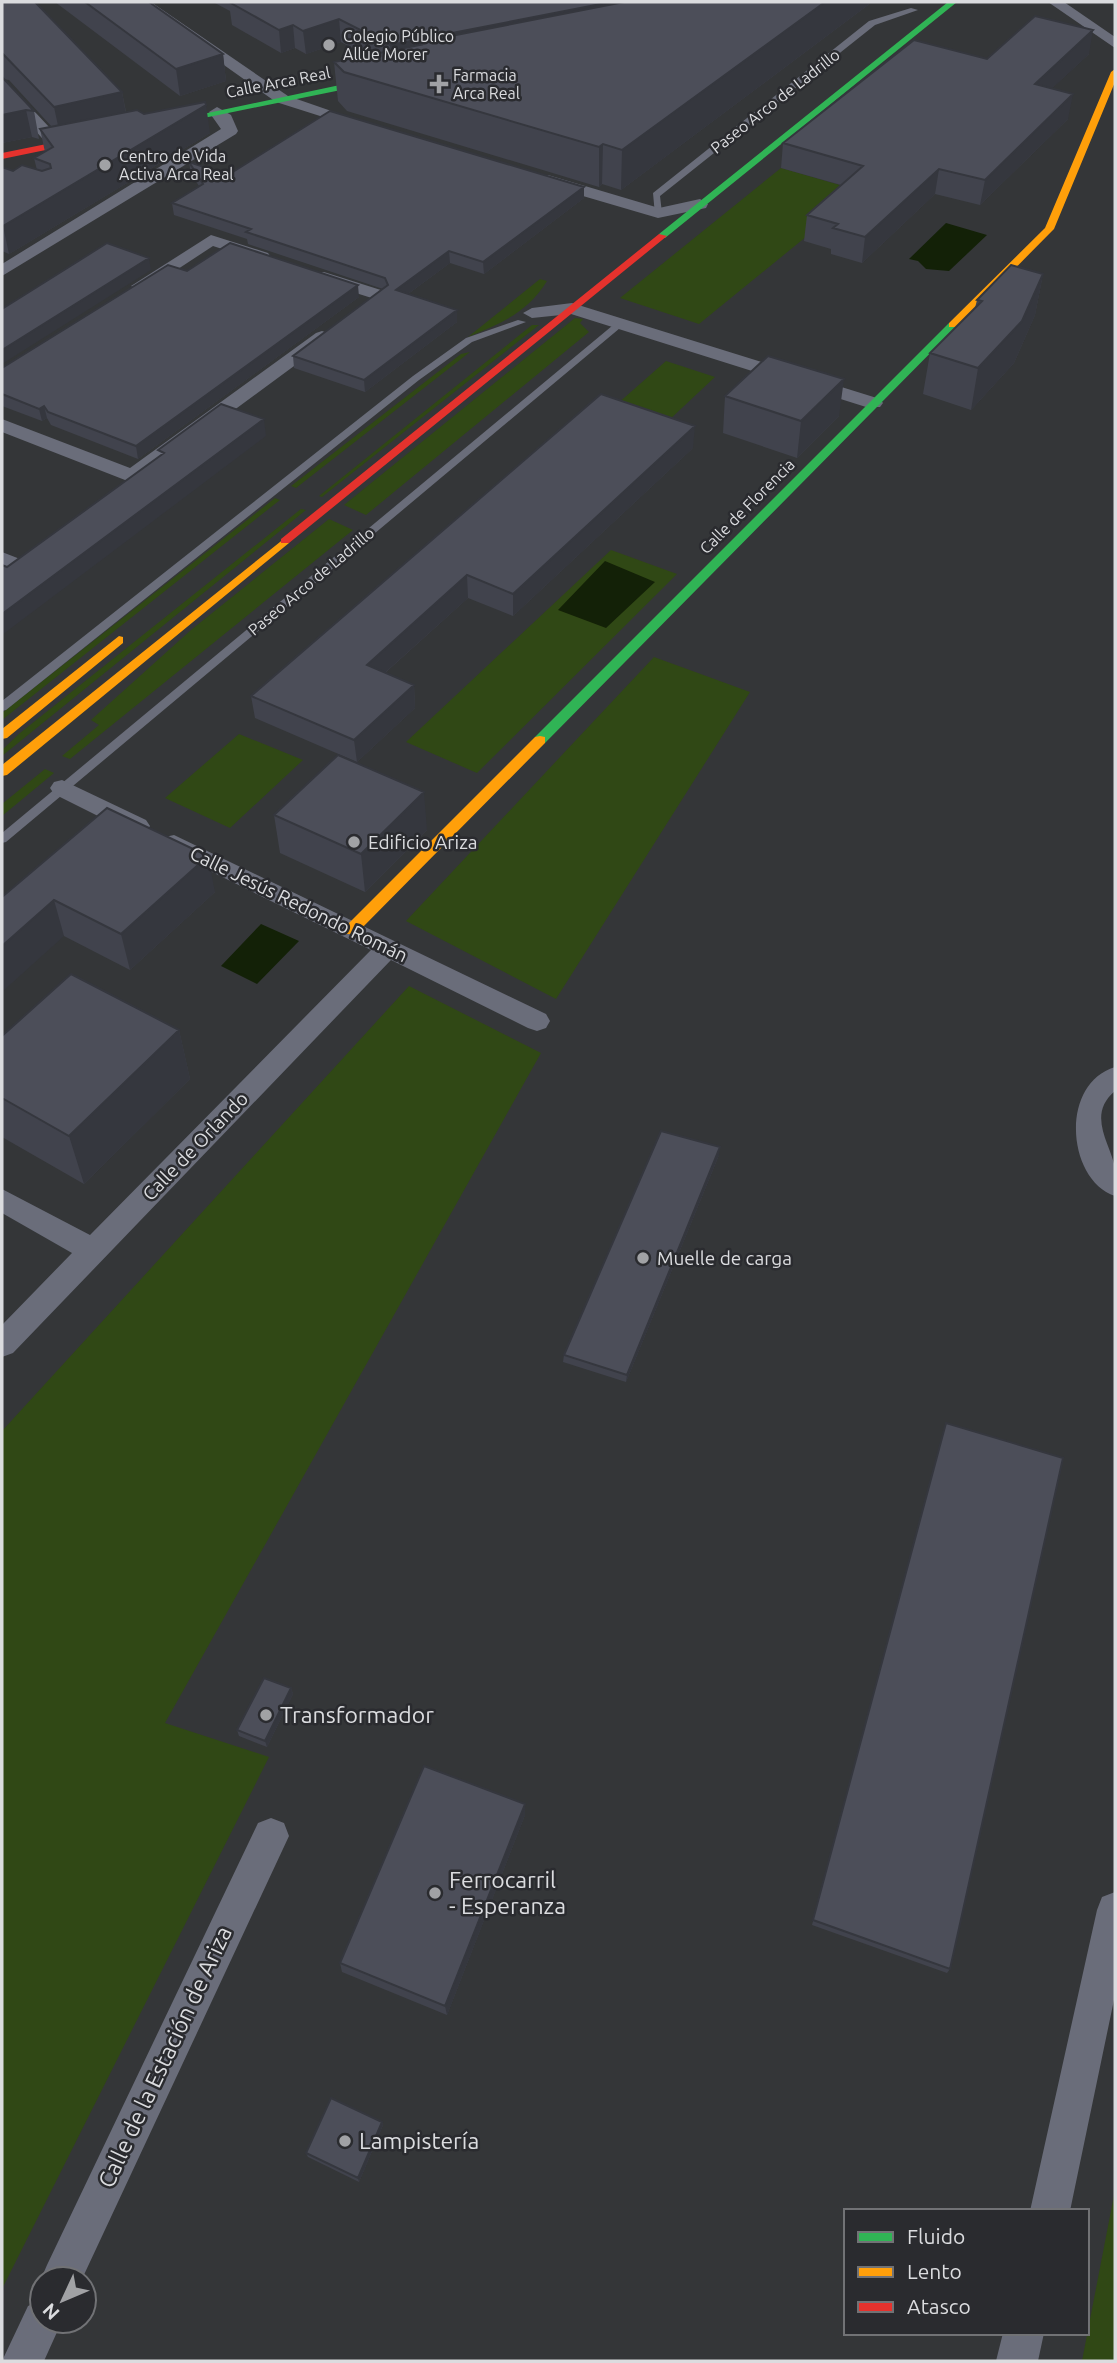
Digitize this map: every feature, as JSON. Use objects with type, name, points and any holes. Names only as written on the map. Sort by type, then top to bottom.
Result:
[{"type":"main road","name":"Paseo Arco de Ladrillo","points":[[2,772],[700,204],[953,2]]},
{"type":"main road","name":"Paseo Arco de Ladrillo","points":[[642,226],[920,6]]},
{"type":"main road","name":"Calle de Florencia","points":[[351,930],[1049,229],[1115,72]]},
{"type":"main road","name":"Calle Arca Real","points":[[137,128],[401,75]]},
{"type":"main road","points":[[2,156],[110,134]]},
{"type":"main road","points":[[478,356],[554,296]]},
{"type":"main road","points":[[2,735],[135,628]]},
{"type":"street","points":[[142,2],[256,78],[282,99],[371,127]]},
{"type":"street","points":[[1055,2],[1115,44]]},
{"type":"street","points":[[2,85],[57,145]]},
{"type":"street","points":[[2,271],[230,131],[225,118],[217,112]]},
{"type":"street","points":[[528,174],[658,213]]},
{"type":"street","name":"Paseo Arco de Ladrillo","points":[[658,213],[700,204]]},
{"type":"street","points":[[130,292],[211,240],[275,261]]},
{"type":"street","points":[[301,270],[378,295],[355,312]]},
{"type":"street","points":[[527,318],[572,308],[873,403]]},
{"type":"street","points":[[2,425],[132,476],[333,328]]},
{"type":"street","points":[[2,558],[13,563],[2,572]]},
{"type":"street","name":"Calle Jesús Redondo Román","points":[[62,788],[537,1021]]},
{"type":"street","name":"Calle de Orlando","points":[[2,1344],[388,948]]},
{"type":"street","points":[[1115,1077],[1093,1100],[1087,1124],[1091,1150],[1106,1176],[1115,1185]]},
{"type":"street","points":[[2,1200],[92,1251]]},
{"type":"street","name":"Calle de la Estación de Ariza","points":[[68,2265],[271,1836]]},
{"type":"street","points":[[1050,2209],[1115,1910]]},
{"type":"street","points":[[23,2361],[35,2335]]},
{"type":"street","points":[[1017,2361],[1024,2335]]},
{"type":"lane","points":[[2,707],[416,378],[469,340],[527,318]]},
{"type":"lane","name":"Paseo Arco de Ladrillo","points":[[2,839],[621,323]]},
{"type":"green space","points":[[781,168],[857,190],[839,210],[699,324],[620,298]]},
{"type":"green space","points":[[540,279],[547,281],[522,309],[503,322],[468,337]]},
{"type":"green space","points":[[575,318],[583,319],[580,323],[589,332],[366,515],[344,505]]},
{"type":"green space","points":[[532,325],[539,325],[322,497],[319,496]]},
{"type":"green space","points":[[470,352],[296,488],[291,486],[461,354]]},
{"type":"green space","points":[[666,361],[715,377],[667,422],[616,405]]},
{"type":"green space","points":[[275,498],[280,500],[2,720],[2,713]]},
{"type":"green space","points":[[301,509],[306,510],[2,756],[2,750],[20,733]]},
{"type":"green space","points":[[329,519],[353,530],[70,759],[62,756],[99,725],[91,720],[191,630]]},
{"type":"green space","points":[[611,550],[677,574],[477,773],[406,742]]},
{"type":"green space","points":[[654,657],[750,692],[556,999],[406,921]]},
{"type":"green space","points":[[239,734],[303,760],[230,828],[165,798]]},
{"type":"green space","points":[[45,769],[54,773],[2,816],[2,804]]},
{"type":"green space","points":[[409,986],[541,1053],[165,1723],[269,1757],[2,2289],[2,1431]]},
{"type":"green space","points":[[1115,2190],[1115,2361],[1082,2361]]},
{"type":"shaded area","points":[[946,223],[987,235],[949,271],[926,269],[918,261],[909,259]]},
{"type":"shaded area","points":[[605,561],[655,582],[606,628],[558,610]]},
{"type":"shaded area","points":[[261,924],[299,941],[257,984],[221,966]]},
{"type":"building","points":[[2,2],[35,2],[122,92],[54,107],[2,53]]},
{"type":"building","points":[[85,2],[149,2],[223,54],[176,69]]},
{"type":"building","points":[[229,2],[611,2],[390,45],[339,19],[303,31],[293,25],[279,30]]},
{"type":"building","points":[[624,2],[825,2],[622,150],[603,144],[599,147],[344,72],[334,62],[420,45],[415,43]]},
{"type":"building","points":[[1035,16],[1093,30],[1035,84],[1073,94],[985,180],[939,169],[865,237],[833,228],[838,224],[807,215],[863,166],[783,143],[914,40],[987,59]]},
{"type":"building","points":[[2,77],[34,111],[2,115]]},
{"type":"building","points":[[205,102],[206,105],[2,225],[2,167],[13,171],[22,165],[42,171],[51,168],[50,164],[34,158],[53,147],[40,129],[137,110],[144,114]]},
{"type":"building","points":[[330,111],[584,187],[483,262],[449,251],[396,290],[457,310],[364,380],[293,356],[388,285],[385,278],[246,232],[251,229],[172,203],[203,184],[189,162],[228,175]]},
{"type":"building","points":[[107,243],[149,258],[2,350],[2,309]]},
{"type":"building","points":[[230,243],[358,285],[136,446],[48,412],[44,406],[39,409],[2,394],[2,368],[168,265],[187,271]]},
{"type":"building","points":[[1011,265],[1043,274],[1022,321],[978,368],[930,353],[982,301],[977,300]]},
{"type":"building","points":[[768,356],[844,379],[801,421],[725,396]]},
{"type":"building","points":[[601,394],[695,426],[513,594],[467,575],[367,665],[414,685],[354,740],[251,696]]},
{"type":"building","points":[[221,404],[264,419],[2,614],[2,565],[7,567],[164,453],[158,450]]},
{"type":"building","points":[[338,755],[424,792],[361,854],[274,815]]},
{"type":"building","points":[[107,808],[208,856],[121,934],[54,900],[2,946],[2,897]]},
{"type":"building","points":[[71,974],[179,1030],[69,1136],[2,1098],[2,1036]]},
{"type":"building","name":"Muelle de carga","points":[[661,1131],[720,1147],[627,1375],[564,1355]]},
{"type":"building","points":[[946,1423],[1063,1458],[950,1969],[813,1920]]},
{"type":"building","name":"Transformador","points":[[264,1678],[291,1688],[265,1741],[237,1730]]},
{"type":"building","name":"Ferrocarril - Esperanza","points":[[424,1766],[525,1804],[445,2006],[340,1963]]},
{"type":"building","name":"Lampistería","points":[[331,2098],[382,2122],[358,2178],[306,2153]]},
{"type":"traffic: fast","points":[[662,236],[953,2]]},
{"type":"traffic: fast","points":[[155,125],[387,78]]},
{"type":"traffic: fast","points":[[540,740],[953,325]]},
{"type":"traffic: slow","points":[[953,325],[1049,229],[1115,72]]},
{"type":"traffic: slow","points":[[2,772],[285,541]]},
{"type":"traffic: slow","points":[[2,735],[119,640]]},
{"type":"traffic: slow","points":[[351,930],[540,740]]},
{"type":"traffic: jam","points":[[2,156],[96,137]]},
{"type":"traffic: jam","points":[[285,541],[662,236]]},
{"type":"place","name":"Colegio Público Allúe Morer","points":[[329,45]]},
{"type":"place","name":"Farmacia Arca Real","points":[[439,84]]},
{"type":"place","name":"Centro de Vida Activa Arca Real","points":[[105,165]]},
{"type":"place","name":"Edificio Ariza","points":[[354,842]]},
{"type":"place","name":"Muelle de carga","points":[[643,1258]]},
{"type":"place","name":"Transformador","points":[[266,1715]]},
{"type":"place","name":"Ferrocarril - Esperanza","points":[[435,1893]]},
{"type":"place","name":"Lampistería","points":[[345,2141]]}]
